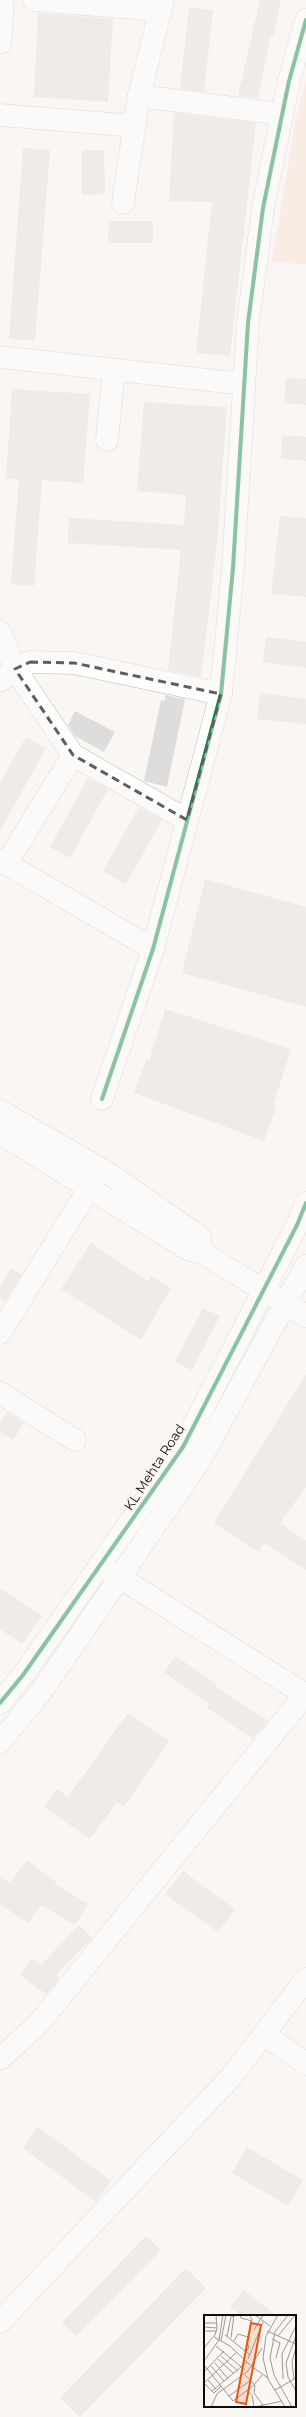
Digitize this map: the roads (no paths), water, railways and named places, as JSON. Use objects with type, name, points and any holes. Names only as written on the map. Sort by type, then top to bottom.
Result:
[{"type":"street","points":[[0,43],[3,0]]},
{"type":"street","points":[[34,0],[161,5],[139,96],[123,203]]},
{"type":"street","points":[[102,1099],[153,949],[221,694],[233,568],[248,322],[263,208],[289,81],[306,20]]},
{"type":"street","points":[[139,96],[282,114]]},
{"type":"street","points":[[0,115],[134,126]]},
{"type":"street","points":[[0,357],[244,384]]},
{"type":"street","points":[[107,440],[114,370]]},
{"type":"street","points":[[0,632],[8,675],[73,755],[187,820]]},
{"type":"street","points":[[8,675],[30,662],[74,663],[221,694]]},
{"type":"street","points":[[73,755],[3,862],[153,949]]},
{"type":"street","points":[[0,1111],[101,1169],[200,1237],[201,1252]]},
{"type":"street","points":[[0,1133],[189,1250],[201,1252],[306,1316]]},
{"type":"street","points":[[0,1333],[101,1169]]},
{"type":"street","name":"KL Mehta Road","points":[[0,1703],[23,1675],[182,1447],[264,1290],[306,1203]]},
{"type":"street","points":[[0,1742],[41,1692],[200,1460],[306,1266]]},
{"type":"street","points":[[0,1393],[75,1440]]},
{"type":"street","points":[[0,2059],[39,2023],[306,1695],[100,1565]]},
{"type":"street","points":[[0,2322],[232,2076],[306,1979]]},
{"type":"street","points":[[264,2034],[306,2064]]}]
